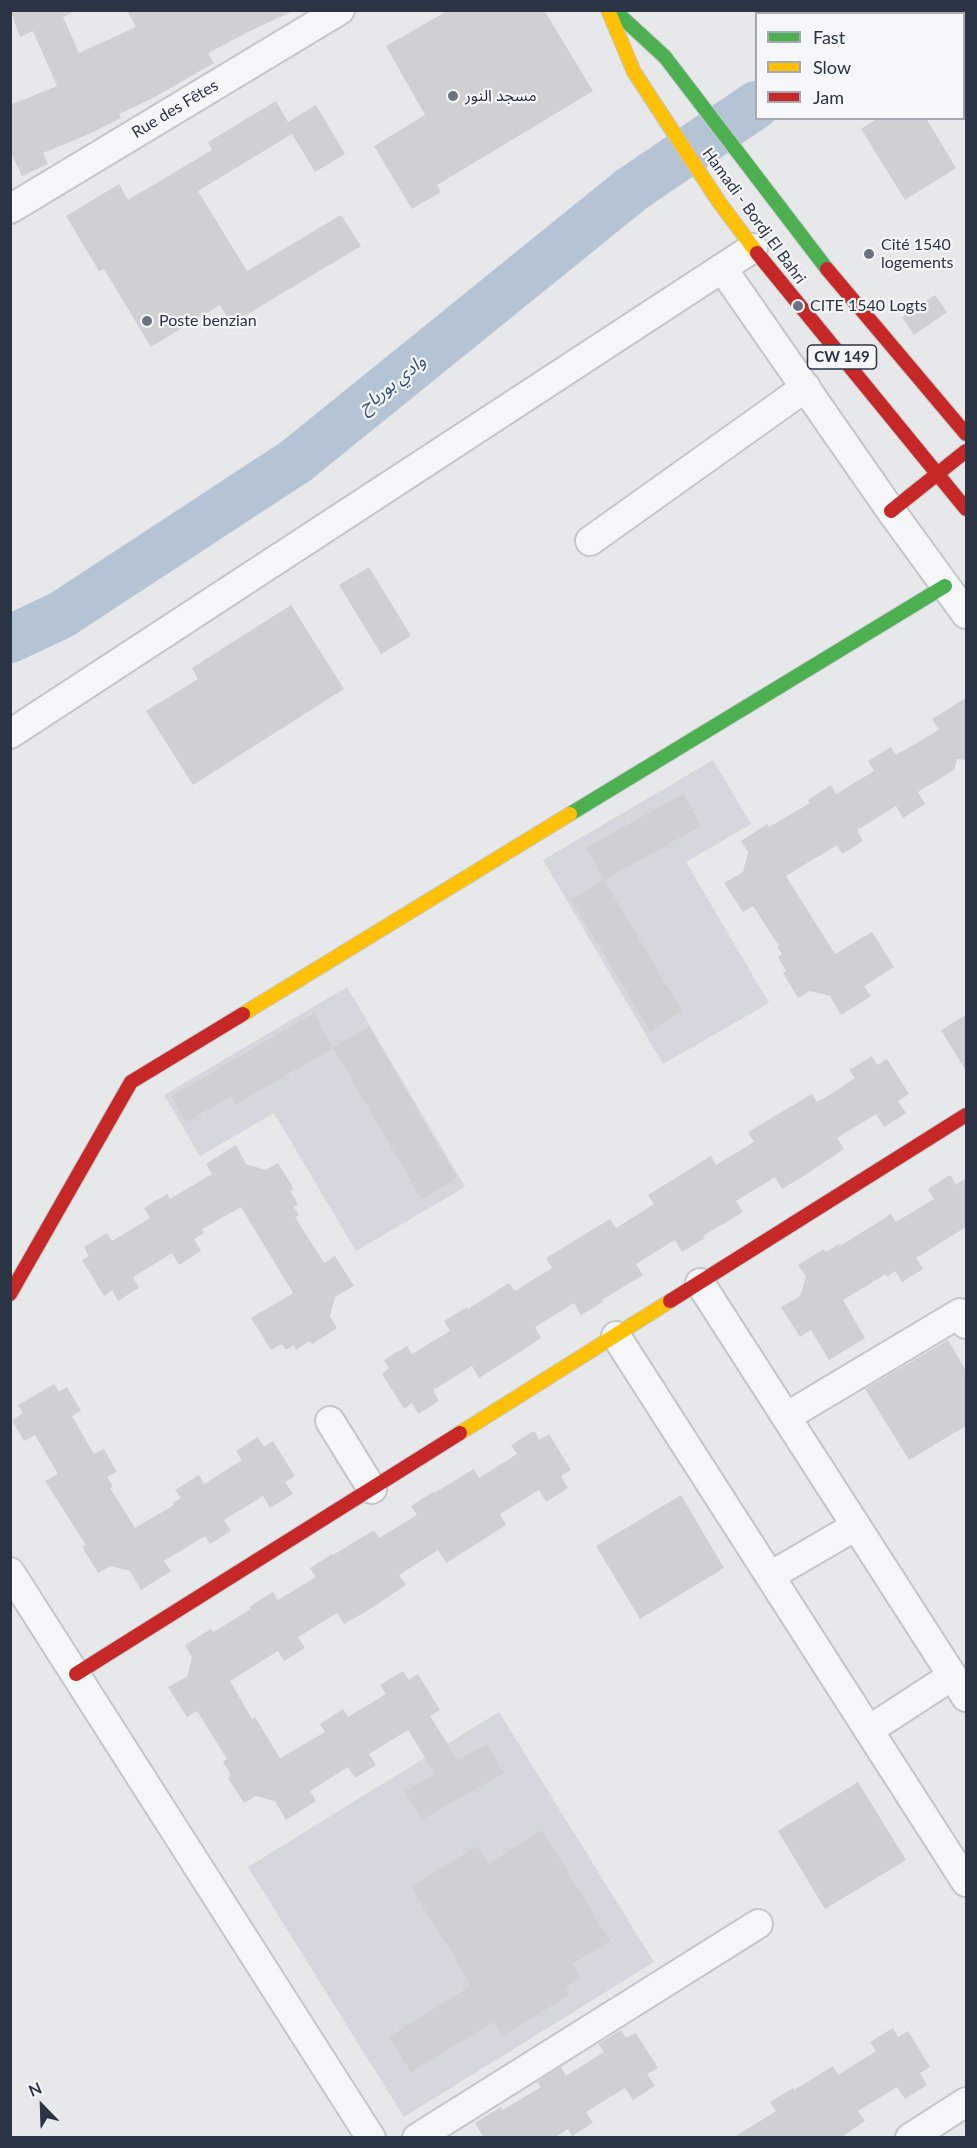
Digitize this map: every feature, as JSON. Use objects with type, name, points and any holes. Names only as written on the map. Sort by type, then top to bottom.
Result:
[{"type":"main road","name":"Hamadi - Bordj El Bahri","points":[[608,10],[634,72],[719,202],[753,248],[966,509]]},
{"type":"main road","name":"Hamadi - Bordj El Bahri","points":[[614,10],[665,57],[815,255],[966,434]]},
{"type":"main road","points":[[891,511],[966,451]]},
{"type":"main road","points":[[10,1294],[131,1082],[945,586]]},
{"type":"main road","points":[[76,1674],[966,1115]]},
{"type":"street","name":"Rue des Fêtes","points":[[14,198],[340,10]]},
{"type":"street","points":[[10,735],[753,248]]},
{"type":"street","points":[[722,268],[891,511],[966,614]]},
{"type":"street","points":[[590,541],[806,387]]},
{"type":"street","points":[[700,1283],[959,1686],[869,1730]]},
{"type":"street","points":[[786,1418],[960,1313],[966,1323]]},
{"type":"street","points":[[616,1336],[966,1882]]},
{"type":"street","points":[[330,1421],[372,1489]]},
{"type":"street","points":[[770,1576],[856,1526]]},
{"type":"street","points":[[10,1572],[371,2138]]},
{"type":"street","points":[[417,2138],[758,1924]]},
{"type":"street","points":[[910,2138],[966,2102]]},
{"type":"shaded area","points":[[713,760],[751,824],[686,862],[769,1003],[663,1064],[543,860]]},
{"type":"shaded area","points":[[347,987],[465,1187],[356,1251],[274,1113],[200,1156],[164,1095]]},
{"type":"shaded area","points":[[499,1712],[654,1962],[404,2117],[248,1867]]},
{"type":"building","points":[[10,10],[77,10],[63,17],[79,53],[136,27],[127,10],[295,10],[208,53],[214,63],[153,98],[119,114],[121,118],[43,153],[48,164],[22,176],[10,151],[10,105],[57,86],[33,31],[20,37]]},
{"type":"building","points":[[449,10],[544,10],[593,91],[437,185],[441,192],[412,209],[374,146],[425,115],[386,46]]},
{"type":"building","points":[[276,101],[288,122],[316,105],[345,154],[315,172],[292,134],[198,191],[247,271],[341,215],[361,246],[231,324],[220,305],[151,347],[104,269],[99,271],[66,216],[119,184],[128,200],[212,150],[208,142]]},
{"type":"building","points":[[875,120],[927,120],[956,168],[905,200],[861,129]]},
{"type":"building","points":[[935,295],[947,312],[914,335],[902,317]]},
{"type":"building","points":[[369,567],[411,636],[381,654],[339,585]]},
{"type":"building","points":[[291,605],[344,689],[193,785],[146,711],[198,679],[192,668]]},
{"type":"building","points":[[966,698],[966,760],[957,759],[954,770],[918,792],[925,804],[903,818],[896,806],[857,830],[863,841],[842,854],[837,845],[786,876],[835,954],[872,932],[894,967],[864,986],[871,996],[841,1015],[830,996],[810,991],[798,998],[783,973],[786,971],[778,957],[782,954],[777,947],[779,946],[753,906],[743,912],[724,883],[743,872],[748,852],[741,841],[767,824],[769,827],[810,803],[808,800],[831,785],[836,794],[874,771],[868,761],[891,747],[896,755],[939,730],[932,719]]},
{"type":"building","points":[[683,794],[701,826],[604,880],[586,848]]},
{"type":"building","points":[[604,880],[682,1011],[650,1031],[571,900]]},
{"type":"building","points":[[314,1013],[333,1048],[236,1104],[231,1096],[186,1122],[171,1096]]},
{"type":"building","points":[[966,1015],[966,1071],[941,1030]]},
{"type":"building","points":[[369,1027],[457,1178],[422,1199],[333,1048]]},
{"type":"building","points":[[872,1056],[877,1065],[887,1059],[909,1094],[898,1101],[906,1113],[884,1127],[876,1114],[837,1138],[844,1149],[805,1175],[782,1189],[775,1177],[736,1201],[743,1212],[703,1236],[705,1238],[682,1252],[675,1240],[636,1264],[643,1275],[602,1300],[603,1302],[581,1315],[574,1303],[535,1327],[541,1338],[479,1378],[472,1366],[433,1390],[439,1401],[418,1414],[412,1403],[404,1409],[382,1374],[389,1368],[384,1360],[407,1346],[412,1354],[450,1331],[444,1321],[509,1283],[515,1291],[552,1268],[546,1258],[610,1219],[616,1228],[654,1204],[648,1195],[711,1156],[716,1165],[754,1142],[748,1132],[812,1094],[817,1102],[836,1091],[855,1078],[849,1070]]},
{"type":"building","points":[[236,1145],[246,1164],[266,1170],[278,1163],[294,1189],[290,1191],[298,1204],[294,1207],[299,1215],[295,1217],[324,1263],[335,1256],[354,1286],[335,1297],[330,1316],[337,1328],[312,1344],[309,1341],[296,1350],[294,1345],[286,1350],[282,1344],[271,1350],[251,1318],[293,1293],[241,1207],[202,1229],[204,1233],[194,1239],[201,1251],[179,1265],[172,1253],[133,1277],[139,1288],[118,1301],[112,1290],[104,1296],[82,1260],[89,1256],[84,1247],[107,1233],[112,1241],[150,1218],[144,1208],[167,1194],[170,1199],[212,1174],[206,1164]]},
{"type":"building","points":[[950,1175],[956,1185],[966,1178],[966,1227],[916,1258],[923,1269],[902,1282],[895,1271],[843,1300],[865,1338],[829,1360],[811,1330],[800,1337],[781,1307],[800,1296],[806,1277],[798,1265],[824,1249],[826,1252],[839,1244],[840,1246],[891,1214],[896,1222],[934,1199],[928,1189]]},
{"type":"building","points":[[948,1340],[966,1371],[966,1426],[909,1460],[865,1389]]},
{"type":"building","points":[[54,1384],[59,1392],[67,1387],[81,1411],[72,1416],[94,1454],[104,1449],[117,1472],[107,1477],[113,1487],[110,1488],[135,1528],[174,1505],[173,1503],[181,1498],[175,1490],[199,1475],[204,1484],[242,1460],[236,1451],[258,1437],[264,1447],[273,1441],[295,1476],[285,1482],[293,1494],[270,1508],[263,1496],[224,1520],[231,1531],[210,1544],[205,1536],[164,1561],[171,1571],[141,1590],[130,1571],[110,1566],[98,1573],[82,1547],[86,1545],[45,1481],[58,1474],[35,1435],[24,1441],[12,1420],[23,1413],[18,1405]]},
{"type":"building","points":[[534,1431],[539,1440],[549,1434],[571,1470],[561,1476],[568,1488],[546,1502],[539,1490],[500,1514],[506,1525],[446,1563],[438,1550],[399,1575],[406,1585],[367,1611],[344,1624],[337,1613],[298,1637],[305,1648],[284,1661],[278,1651],[230,1681],[252,1719],[255,1717],[280,1758],[325,1732],[320,1724],[343,1709],[348,1717],[386,1694],[380,1685],[403,1671],[409,1680],[418,1674],[440,1710],[430,1716],[458,1760],[487,1744],[504,1773],[421,1820],[405,1791],[435,1774],[408,1730],[369,1754],[376,1765],[355,1778],[348,1767],[310,1791],[316,1801],[286,1820],[275,1801],[256,1796],[244,1803],[228,1778],[231,1775],[223,1762],[227,1759],[197,1711],[187,1717],[168,1687],[187,1677],[192,1657],[185,1645],[211,1629],[213,1632],[251,1609],[249,1607],[273,1592],[278,1600],[316,1577],[310,1568],[374,1530],[379,1538],[417,1515],[411,1506],[433,1492],[474,1469],[479,1478],[517,1454],[511,1445]]},
{"type":"building","points":[[681,1495],[724,1568],[640,1619],[596,1546]]},
{"type":"building","points":[[858,1782],[906,1860],[825,1909],[778,1831]]},
{"type":"building","points":[[542,1830],[610,1941],[572,1964],[581,1978],[565,1988],[569,1995],[502,2036],[493,2022],[411,2072],[389,2037],[471,1986],[411,1887],[477,1846],[488,1864]]},
{"type":"building","points":[[893,2028],[898,2037],[908,2031],[930,2067],[920,2073],[927,2085],[905,2099],[897,2087],[858,2111],[865,2121],[840,2138],[733,2138],[776,2111],[770,2102],[793,2088],[794,2090],[833,2066],[838,2075],[876,2051],[870,2042]]},
{"type":"building","points":[[621,2030],[626,2038],[636,2033],[658,2068],[647,2074],[655,2086],[633,2100],[625,2088],[586,2112],[593,2123],[572,2136],[568,2129],[554,2138],[484,2138],[475,2123],[501,2107],[503,2110],[541,2087],[537,2082],[561,2067],[566,2076],[604,2052],[598,2044]]},
{"type":"waterway","name":"وادي بورياح","points":[[10,639],[61,615],[296,461],[632,189],[755,106]]},
{"type":"traffic: fast","points":[[614,10],[665,57],[827,269]]},
{"type":"traffic: fast","points":[[570,814],[945,586]]},
{"type":"traffic: slow","points":[[608,10],[634,72],[719,202],[757,253]]},
{"type":"traffic: slow","points":[[243,1014],[570,814]]},
{"type":"traffic: slow","points":[[460,1433],[670,1301]]},
{"type":"traffic: jam","points":[[757,253],[966,509]]},
{"type":"traffic: jam","points":[[827,269],[966,434]]},
{"type":"traffic: jam","points":[[891,511],[966,451]]},
{"type":"traffic: jam","points":[[10,1294],[131,1082],[243,1014]]},
{"type":"traffic: jam","points":[[670,1301],[966,1115]]},
{"type":"traffic: jam","points":[[76,1674],[460,1433]]},
{"type":"place","name":"مسجد النور","points":[[453,96]]},
{"type":"place","name":"Cité 1540 logements","points":[[869,254]]},
{"type":"place","name":"CITE 1540 Logts","points":[[798,306]]},
{"type":"place","name":"Poste benzian","points":[[147,321]]}]
